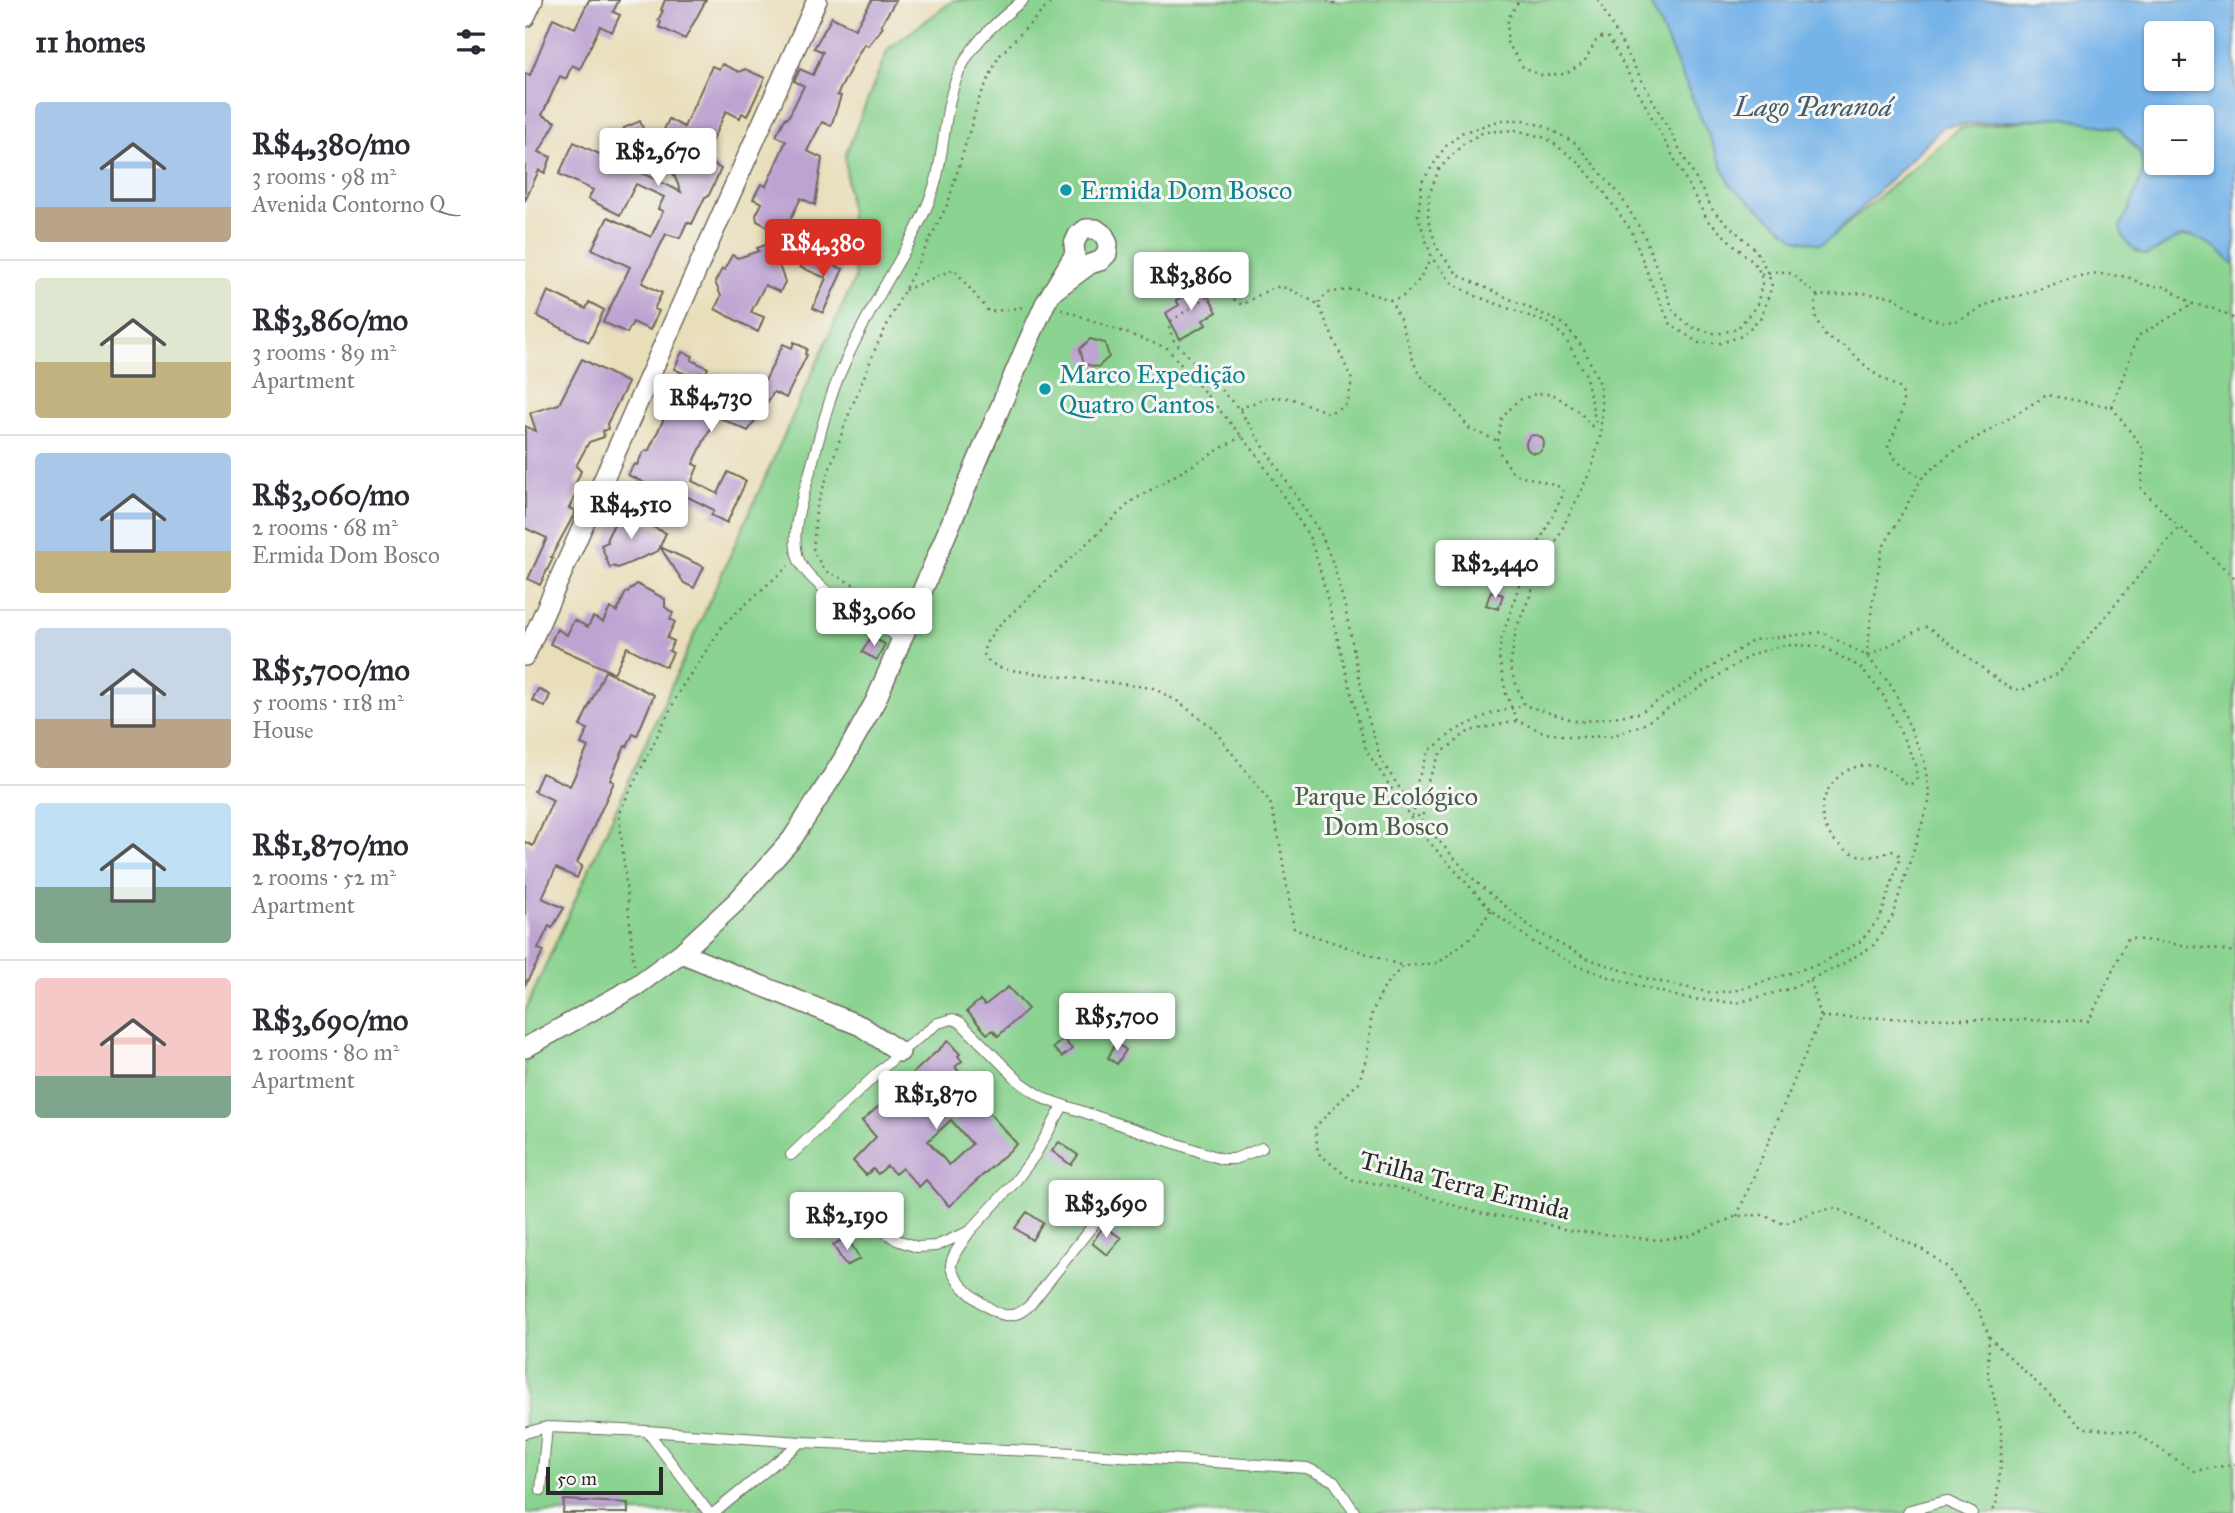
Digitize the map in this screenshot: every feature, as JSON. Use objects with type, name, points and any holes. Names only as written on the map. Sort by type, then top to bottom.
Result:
[{"type":"street","points":[[525,18],[533,0]]},
{"type":"street","points":[[525,656],[817,0]]},
{"type":"street","points":[[525,1048],[636,986],[681,953],[737,901],[792,839],[841,762],[876,700],[1049,298],[1083,259]]},
{"type":"street","points":[[681,953],[861,1026],[899,1052]]},
{"type":"lane","points":[[901,639],[827,592],[804,568],[798,557],[796,535],[799,508],[841,370],[935,184],[949,109],[960,69],[982,37],[1023,0]]},
{"type":"lane","points":[[791,1155],[899,1052],[938,1023],[953,1019],[960,1022],[1020,1082],[1045,1099],[1222,1159],[1234,1159],[1262,1148]]},
{"type":"lane","points":[[1063,1106],[1015,1182],[970,1231],[952,1260],[953,1274],[993,1311],[1012,1315],[1022,1312],[1108,1206]]},
{"type":"lane","points":[[869,1221],[897,1240],[916,1247],[936,1246],[970,1231]]},
{"type":"lane","points":[[541,1490],[547,1427]]},
{"type":"lane","points":[[525,1433],[547,1427],[647,1431],[801,1442],[1057,1452],[1307,1468],[1334,1481],[1355,1513]]},
{"type":"lane","points":[[647,1431],[709,1513]]},
{"type":"lane","points":[[714,1513],[801,1442]]},
{"type":"lane","points":[[1908,1513],[1910,1510],[1947,1501],[1972,1513]]},
{"type":"path","points":[[913,612],[825,571],[813,551],[816,509],[845,424],[876,347],[948,203],[979,99],[999,56],[1053,0]]},
{"type":"path","points":[[1327,0],[1339,7]]},
{"type":"path","points":[[1517,721],[1506,695],[1499,657],[1501,641],[1522,576],[1563,495],[1563,490],[1513,472],[1500,453],[1498,441],[1502,418],[1517,401],[1538,393],[1554,395],[1580,412],[1591,426],[1596,423],[1585,373],[1565,338],[1550,324],[1476,296],[1453,284],[1432,258],[1417,216],[1422,182],[1445,147],[1461,133],[1501,120],[1523,120],[1546,127],[1575,143],[1620,195],[1644,235],[1674,312],[1691,327],[1717,334],[1737,329],[1757,305],[1762,285],[1761,274],[1754,263],[1708,221],[1609,38],[1602,37],[1596,41],[1584,62],[1566,74],[1540,75],[1523,67],[1507,42],[1508,19],[1519,0]]},
{"type":"path","points":[[1524,705],[1510,668],[1516,629],[1534,586],[1593,468],[1600,438],[1600,384],[1584,349],[1564,324],[1458,275],[1437,248],[1428,220],[1429,195],[1439,169],[1464,143],[1484,132],[1515,130],[1546,138],[1576,160],[1602,189],[1632,232],[1651,285],[1671,325],[1699,343],[1721,343],[1742,336],[1761,317],[1772,286],[1756,250],[1714,212],[1598,0]]},
{"type":"path","points":[[1318,304],[1327,293],[1354,289],[1390,299],[1401,298],[1416,284],[1432,258]]},
{"type":"path","points":[[905,290],[954,269],[989,312],[1049,298],[1167,348],[1255,452],[1309,536],[1366,750],[1421,833],[1491,910],[1533,942],[1577,966],[1683,998],[1736,1003],[1789,989],[1841,965],[1874,945],[1892,918],[1930,799],[1924,760],[1893,688],[1867,656],[1822,632],[1754,640],[1639,713],[1579,722],[1524,705],[1490,714],[1456,730],[1429,751],[1418,779],[1412,818]]},
{"type":"path","points":[[1761,274],[1780,270],[1796,276],[1818,296],[1862,293],[1891,296],[1926,317],[1944,322],[1956,321],[1996,300],[2022,295],[2078,276],[2100,274],[2128,277],[2144,285],[2166,286],[2193,304],[2212,308],[2235,319]]},
{"type":"path","points":[[1213,281],[1219,289],[1242,305],[1277,287],[1287,288],[1318,304],[1352,380],[1347,404],[1329,413],[1290,398],[1268,397],[1239,409]]},
{"type":"path","points":[[1219,289],[1171,321],[1169,328],[1174,341],[1239,409],[1321,534],[1334,566],[1345,607],[1366,711],[1381,760],[1422,822],[1476,882],[1537,932],[1586,958],[1652,980],[1712,993],[1738,990],[1822,963],[1861,941],[1881,916],[1900,858],[1892,851],[1877,857],[1853,855],[1831,839],[1822,819],[1825,794],[1837,776],[1854,766],[1868,764],[1878,767],[1897,774],[1907,785],[1917,778],[1916,765],[1882,693],[1860,667],[1821,646],[1785,645],[1752,654],[1644,724],[1612,736],[1579,737],[1546,733],[1517,721],[1469,731],[1440,754],[1427,783],[1422,822]]},
{"type":"path","points":[[1818,296],[1815,302],[1816,318],[1826,337],[1846,347],[1872,372],[1901,388],[1904,399],[1895,432],[1888,446],[1898,462],[1922,478]]},
{"type":"path","points":[[1390,299],[1401,321],[1413,363],[1420,375],[1445,398],[1471,429],[1498,441]]},
{"type":"path","points":[[2112,407],[2138,336],[2193,304]]},
{"type":"path","points":[[1867,656],[1882,549],[1922,478],[1948,455],[2047,395],[2112,407],[2144,450],[2141,488],[2235,578]]},
{"type":"path","points":[[1242,436],[1132,501],[997,627],[984,645],[989,663],[1003,669],[1153,688],[1212,727],[1271,802],[1294,929],[1403,966],[1438,963],[1474,935],[1491,910]]},
{"type":"path","points":[[1867,656],[1928,627],[2005,687],[2024,689],[2058,674],[2179,527]]},
{"type":"path","points":[[636,986],[619,813],[681,688],[724,624],[798,557]]},
{"type":"path","points":[[1821,1017],[2089,1021],[2128,938],[2235,953]]},
{"type":"path","name":"Trilha Terra Ermida","points":[[1403,966],[1386,984],[1372,1012],[1367,1056],[1359,1082],[1315,1127],[1318,1153],[1350,1179],[1391,1186],[1483,1214],[1535,1221],[1567,1230],[1658,1240],[1689,1236],[1737,1216],[1763,1216],[1784,1224],[1813,1212],[1836,1208],[1925,1251],[1947,1267],[1980,1311],[1989,1337],[1989,1371],[2001,1428],[2001,1466],[1996,1504],[1990,1513]]},
{"type":"path","points":[[1737,1216],[1821,1017],[1810,979]]},
{"type":"path","points":[[1989,1337],[2084,1427],[2134,1433],[2194,1471],[2235,1464]]},
{"type":"green space","name":"Parque Ecológico Dom Bosco","points":[[954,0],[1649,0],[1731,186],[1833,236],[1960,128],[2060,117],[2119,129],[2140,153],[2143,171],[2129,210],[2120,226],[2136,251],[2146,255],[2176,239],[2192,237],[2207,243],[2235,265],[2235,1513],[525,1513],[525,1011],[855,278],[845,156],[888,49]]},
{"type":"water","name":"Lago Paranoá","points":[[1649,0],[2235,0],[2235,265],[2207,243],[2192,237],[2176,239],[2146,255],[2132,248],[2125,240],[2120,226],[2129,210],[2143,171],[2140,152],[2119,129],[2060,117],[1944,126],[1833,236],[1821,244],[1796,239],[1731,186]]},
{"type":"building","points":[[589,0],[619,0],[613,12],[620,15],[612,32],[600,26],[580,69],[572,65],[566,79],[560,76],[542,115],[556,122],[539,152],[551,157],[545,173],[539,170],[525,201],[525,73],[530,75],[553,18],[575,28]]},
{"type":"building","points":[[665,0],[706,0],[685,39],[659,27],[661,22],[658,20]]},
{"type":"building","points":[[872,0],[896,0],[881,25],[883,27],[868,46],[864,44],[855,60],[837,95],[841,96],[831,126],[822,122],[807,151],[822,158],[815,205],[801,198],[790,220],[792,221],[786,236],[757,221],[756,215],[762,203],[753,199],[761,184],[766,186],[786,141],[776,136],[804,86],[794,81],[800,69],[813,75],[823,52],[814,48],[832,17],[855,29]]},
{"type":"building","points":[[722,64],[739,72],[745,69],[765,78],[747,116],[742,113],[740,118],[726,111],[705,155],[705,159],[721,169],[709,195],[705,197],[692,224],[687,222],[680,238],[666,234],[642,283],[662,293],[654,309],[659,311],[650,330],[633,322],[627,333],[603,322],[630,267],[592,249],[608,217],[651,237],[663,211],[658,209],[664,197],[636,184],[620,215],[588,199],[593,190],[559,174],[574,142],[610,159],[624,128],[640,121],[646,136],[627,144],[647,153],[638,171],[681,192],[672,170],[678,168],[688,144],[663,132],[669,119],[684,127],[712,66],[719,69]]},
{"type":"building","points":[[771,243],[785,282],[780,292],[765,285],[751,312],[764,317],[758,332],[715,309],[721,296],[715,282],[732,255],[738,258],[759,251],[757,248]]},
{"type":"building","points":[[806,254],[843,269],[823,313],[813,308],[826,278],[800,267]]},
{"type":"building","points":[[1203,286],[1217,312],[1203,320],[1206,325],[1180,339],[1166,313],[1179,305],[1176,300]]},
{"type":"building","points":[[548,291],[586,309],[589,302],[604,310],[589,342],[537,316]]},
{"type":"building","points":[[1090,339],[1105,343],[1109,357],[1098,367],[1084,364],[1080,349]]},
{"type":"building","points":[[794,342],[807,349],[807,355],[786,398],[774,392],[748,431],[716,416],[693,464],[698,466],[692,481],[718,494],[728,472],[746,481],[727,523],[711,515],[714,510],[668,487],[665,493],[628,475],[643,452],[649,450],[668,410],[663,408],[670,394],[704,410],[712,384],[736,392],[736,382],[759,393],[783,344],[792,348]]},
{"type":"building","points":[[682,352],[693,356],[691,360],[708,368],[702,382],[674,369]]},
{"type":"building","points":[[582,359],[628,383],[607,424],[608,429],[603,431],[604,437],[589,442],[576,466],[581,471],[576,483],[581,485],[569,508],[576,511],[551,557],[553,558],[540,585],[528,579],[547,538],[525,528],[525,426],[536,431],[530,413],[559,404]]},
{"type":"building","points":[[1531,435],[1539,435],[1544,444],[1542,451],[1531,453],[1526,448],[1526,440]]},
{"type":"building","points":[[620,512],[666,533],[658,551],[618,568],[610,568],[601,545],[608,542],[607,538]]},
{"type":"building","points":[[660,547],[704,567],[694,588],[684,583]]},
{"type":"building","points":[[637,584],[665,599],[665,607],[673,613],[670,619],[675,622],[667,638],[674,641],[669,651],[673,653],[666,667],[627,647],[614,673],[550,644],[557,629],[567,635],[574,620],[588,627],[593,617],[603,622],[610,608],[617,612],[625,594]]},
{"type":"building","points":[[1491,591],[1503,595],[1498,609],[1486,605]]},
{"type":"building","points":[[871,637],[885,644],[877,660],[862,652]]},
{"type":"building","points":[[605,671],[654,695],[637,736],[633,734],[627,747],[625,746],[610,780],[614,782],[577,863],[582,866],[577,878],[556,868],[542,898],[564,908],[552,928],[549,926],[538,949],[544,951],[525,985],[525,842],[533,846],[553,800],[534,791],[542,773],[570,786],[588,747],[581,744],[588,729],[580,726]]},
{"type":"building","points":[[538,689],[550,695],[545,707],[532,700]]},
{"type":"building","points":[[1008,987],[1028,1009],[998,1036],[993,1030],[987,1034],[967,1011],[980,1000],[985,1005]]},
{"type":"building","points":[[1063,1039],[1072,1049],[1062,1057],[1053,1048]]},
{"type":"building","points":[[948,1041],[960,1054],[958,1056],[962,1061],[955,1067],[962,1075],[958,1078],[1017,1144],[949,1206],[926,1180],[919,1187],[902,1168],[895,1174],[887,1166],[878,1174],[873,1169],[866,1175],[853,1161],[876,1137],[862,1121],[887,1099],[890,1103],[916,1081],[911,1075]],"holes":[[[951,1120],[972,1144],[949,1165],[928,1141]]]},
{"type":"building","points":[[1116,1042],[1126,1050],[1117,1064],[1108,1058]]},
{"type":"building","points":[[1059,1142],[1078,1155],[1071,1165],[1052,1151]]},
{"type":"building","points":[[1027,1212],[1043,1223],[1032,1240],[1015,1228]]},
{"type":"building","points":[[1104,1226],[1121,1238],[1107,1255],[1092,1243]]},
{"type":"building","points":[[847,1237],[860,1259],[846,1266],[833,1245]]},
{"type":"building","points":[[564,1500],[628,1503],[628,1513],[563,1513]]},
{"type":"place","name":"Ermida Dom Bosco","points":[[1066,190]]},
{"type":"place","name":"Marco Expedição Quatro Cantos","points":[[1045,389]]}]
